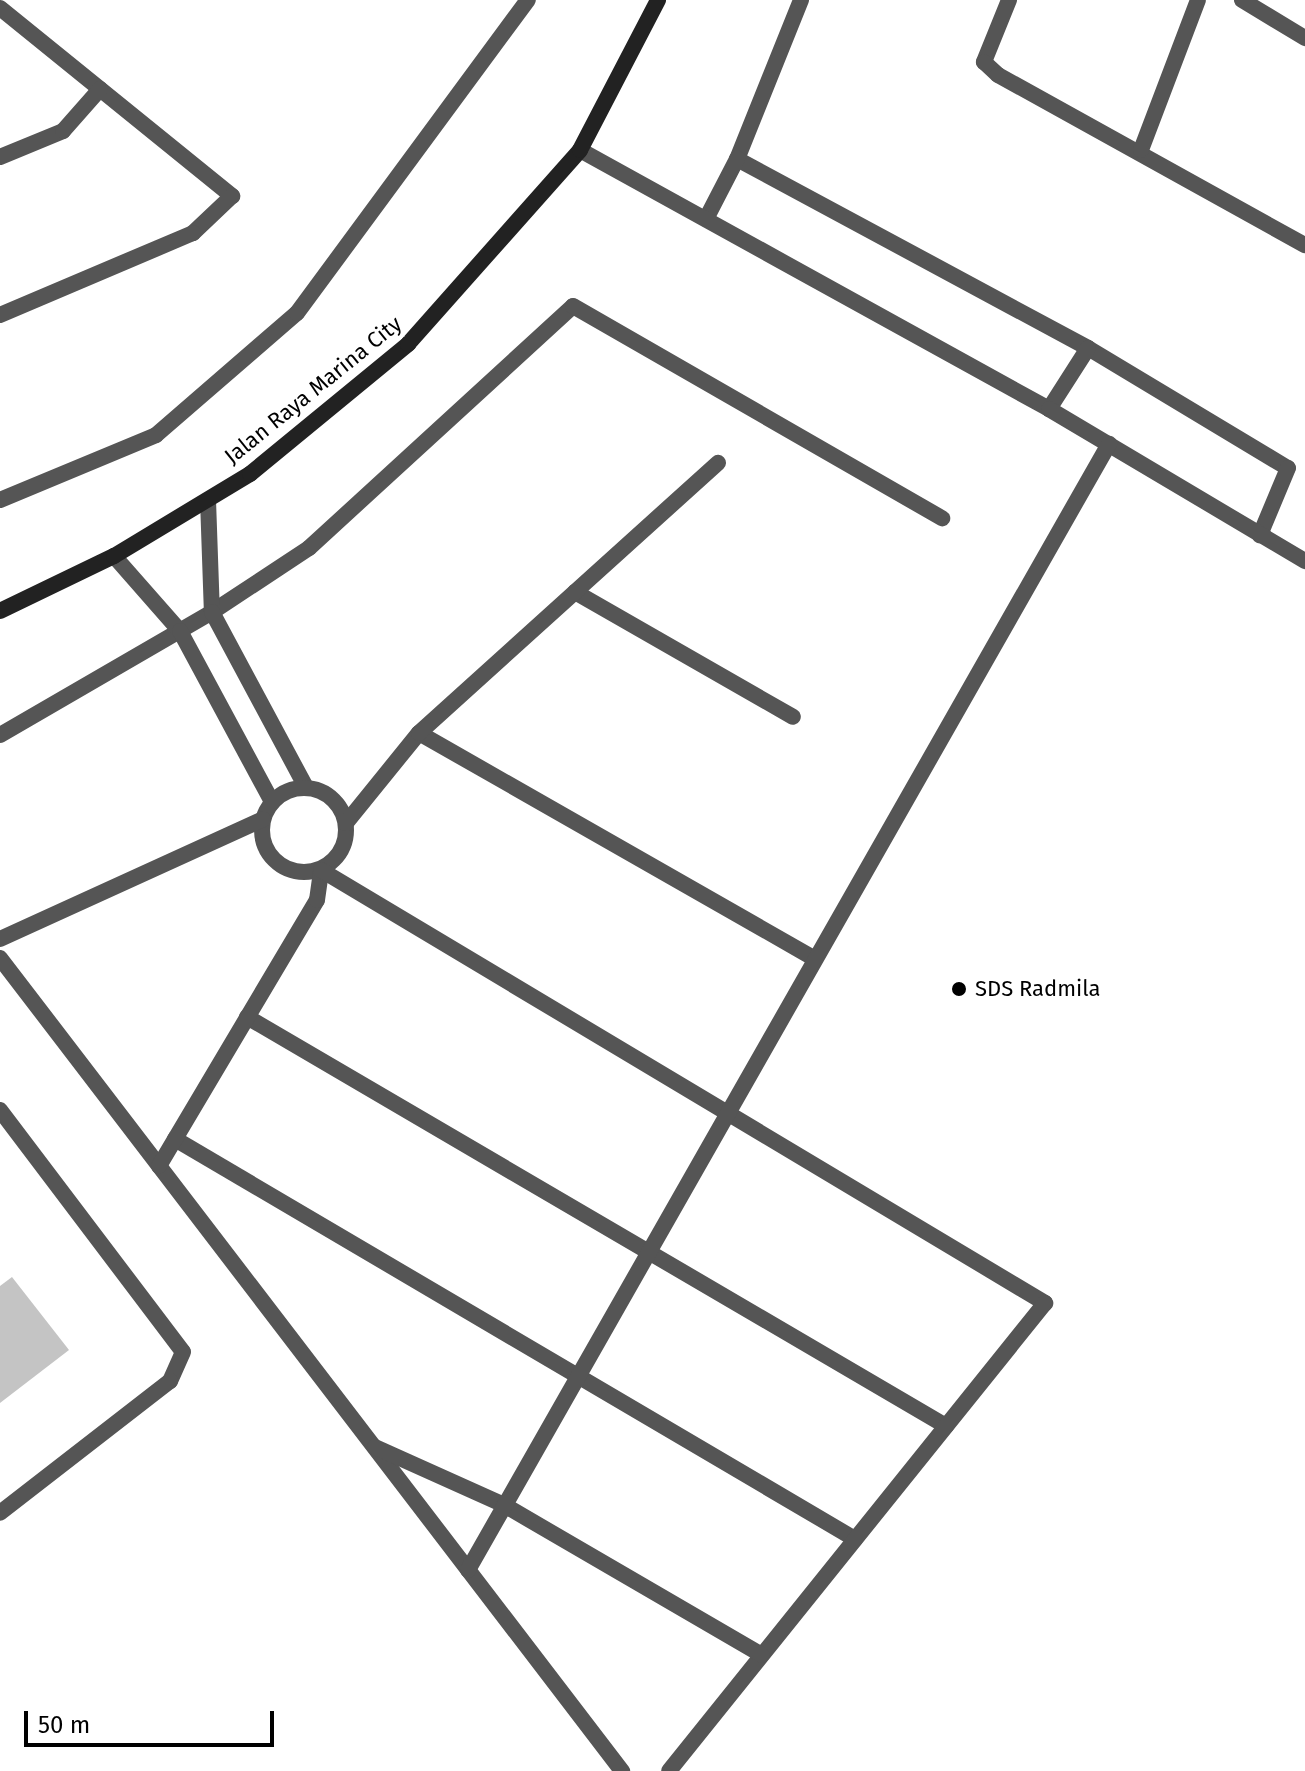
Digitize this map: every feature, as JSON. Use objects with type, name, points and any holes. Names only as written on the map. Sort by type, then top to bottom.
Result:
[{"type":"main road","name":"Jalan Raya Marina City","points":[[0,611],[114,556],[250,474],[408,344],[580,150],[658,0]]},
{"type":"street","points":[[0,500],[156,435],[297,313],[528,0]]},
{"type":"street","points":[[706,219],[737,159],[801,0]]},
{"type":"street","points":[[1009,0],[984,62],[998,75],[1141,150],[1305,245]]},
{"type":"street","points":[[1141,150],[1198,0]]},
{"type":"street","points":[[1242,0],[1305,38]]},
{"type":"street","points":[[0,8],[232,196],[193,233],[0,315]]},
{"type":"street","points":[[0,157],[63,131],[100,89]]},
{"type":"street","points":[[580,150],[1049,409],[1305,561]]},
{"type":"street","points":[[737,159],[1088,348],[1288,468],[1260,535]]},
{"type":"street","points":[[0,735],[212,612],[309,548],[573,306],[942,518]]},
{"type":"street","points":[[1049,409],[1088,348]]},
{"type":"street","points":[[468,1570],[1109,444]]},
{"type":"street","points":[[346,823],[419,733],[718,463]]},
{"type":"street","points":[[208,500],[212,612],[306,787]]},
{"type":"street","points":[[114,556],[180,631],[272,802]]},
{"type":"street","points":[[575,592],[793,717]]},
{"type":"street","points":[[419,733],[814,958]]},
{"type":"street","points":[[306,787],[324,792],[339,805],[346,823],[345,841],[336,859],[321,870],[302,873],[276,862],[262,837],[263,819],[272,802],[287,791],[306,787]]},
{"type":"street","points":[[0,939],[263,819]]},
{"type":"street","points":[[159,1166],[317,900],[321,870]]},
{"type":"street","points":[[321,870],[1045,1303],[669,1771]]},
{"type":"street","points":[[0,958],[622,1771]]},
{"type":"street","points":[[247,1017],[946,1426]]},
{"type":"street","points":[[0,1110],[183,1352],[170,1381],[0,1513]]},
{"type":"street","points":[[175,1139],[855,1539]]},
{"type":"street","points":[[374,1447],[504,1505],[762,1655]]},
{"type":"building","points":[[12,1277],[69,1350],[0,1403],[0,1286]]},
{"type":"place","name":"SDS Radmila","points":[[959,989]]}]
